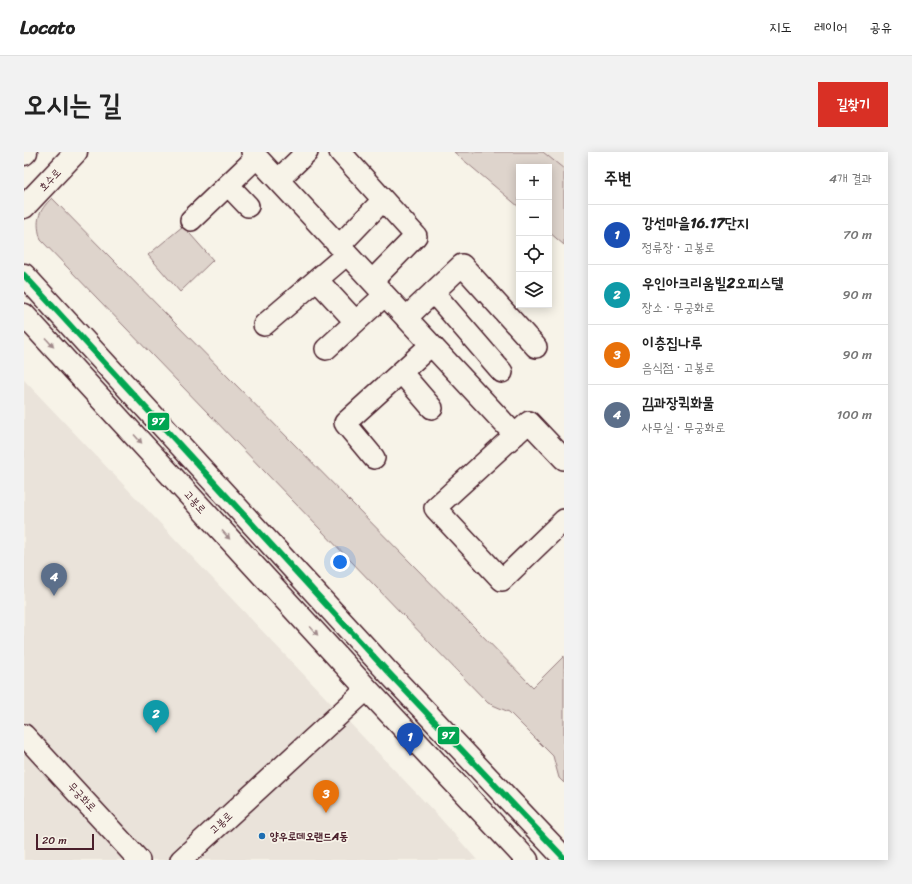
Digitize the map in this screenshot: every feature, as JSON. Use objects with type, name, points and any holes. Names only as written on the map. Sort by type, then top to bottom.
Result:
[{"type":"main road","name":"호수로","points":[[24,207],[76,152]]},
{"type":"main road","points":[[24,275],[387,671],[564,858]]},
{"type":"main road","name":"고봉로","points":[[24,314],[367,689],[527,860]]},
{"type":"street","points":[[278,180],[307,152]]},
{"type":"street","points":[[326,348],[355,321],[416,236],[340,152]]},
{"type":"street","points":[[191,220],[228,185],[255,155],[515,434]]},
{"type":"street","points":[[228,185],[248,206]]},
{"type":"street","points":[[264,325],[317,280],[383,200]]},
{"type":"street","points":[[406,318],[462,265],[536,347]]},
{"type":"street","points":[[317,280],[355,321]]},
{"type":"street","points":[[433,292],[502,372]]},
{"type":"street","points":[[374,458],[345,423],[431,345]]},
{"type":"street","points":[[401,372],[432,408]]},
{"type":"street","points":[[564,460],[529,422],[435,508],[502,580],[564,520]]},
{"type":"street","name":"고봉로","points":[[181,860],[367,689]]},
{"type":"street","name":"무궁화로","points":[[24,735],[139,860]]},
{"type":"shaded area","points":[[454,152],[543,152],[564,169],[564,245],[552,235],[552,164],[516,164],[516,204]]},
{"type":"shaded area","points":[[543,152],[564,152],[564,169]]},
{"type":"shaded area","points":[[52,198],[533,687],[564,656],[564,783],[559,778],[553,756],[509,712],[488,703],[41,240],[38,227],[39,217],[44,207]]},
{"type":"shaded area","points":[[183,226],[213,260],[180,292],[148,255]]},
{"type":"shaded area","points":[[24,380],[440,818],[477,860],[24,860]]},
{"type":"transit line","name":"97","points":[[24,275],[387,671],[564,858]]},
{"type":"place","name":"김과장퀵화물","points":[[54,596]]},
{"type":"place","name":"우인아크리움빌2오피스텔","points":[[156,733]]},
{"type":"place","name":"강선마을16.17단지","points":[[410,756]]},
{"type":"place","name":"이층집나루","points":[[326,813]]},
{"type":"place","name":"양우로데오랜드A동","points":[[262,836]]}]
